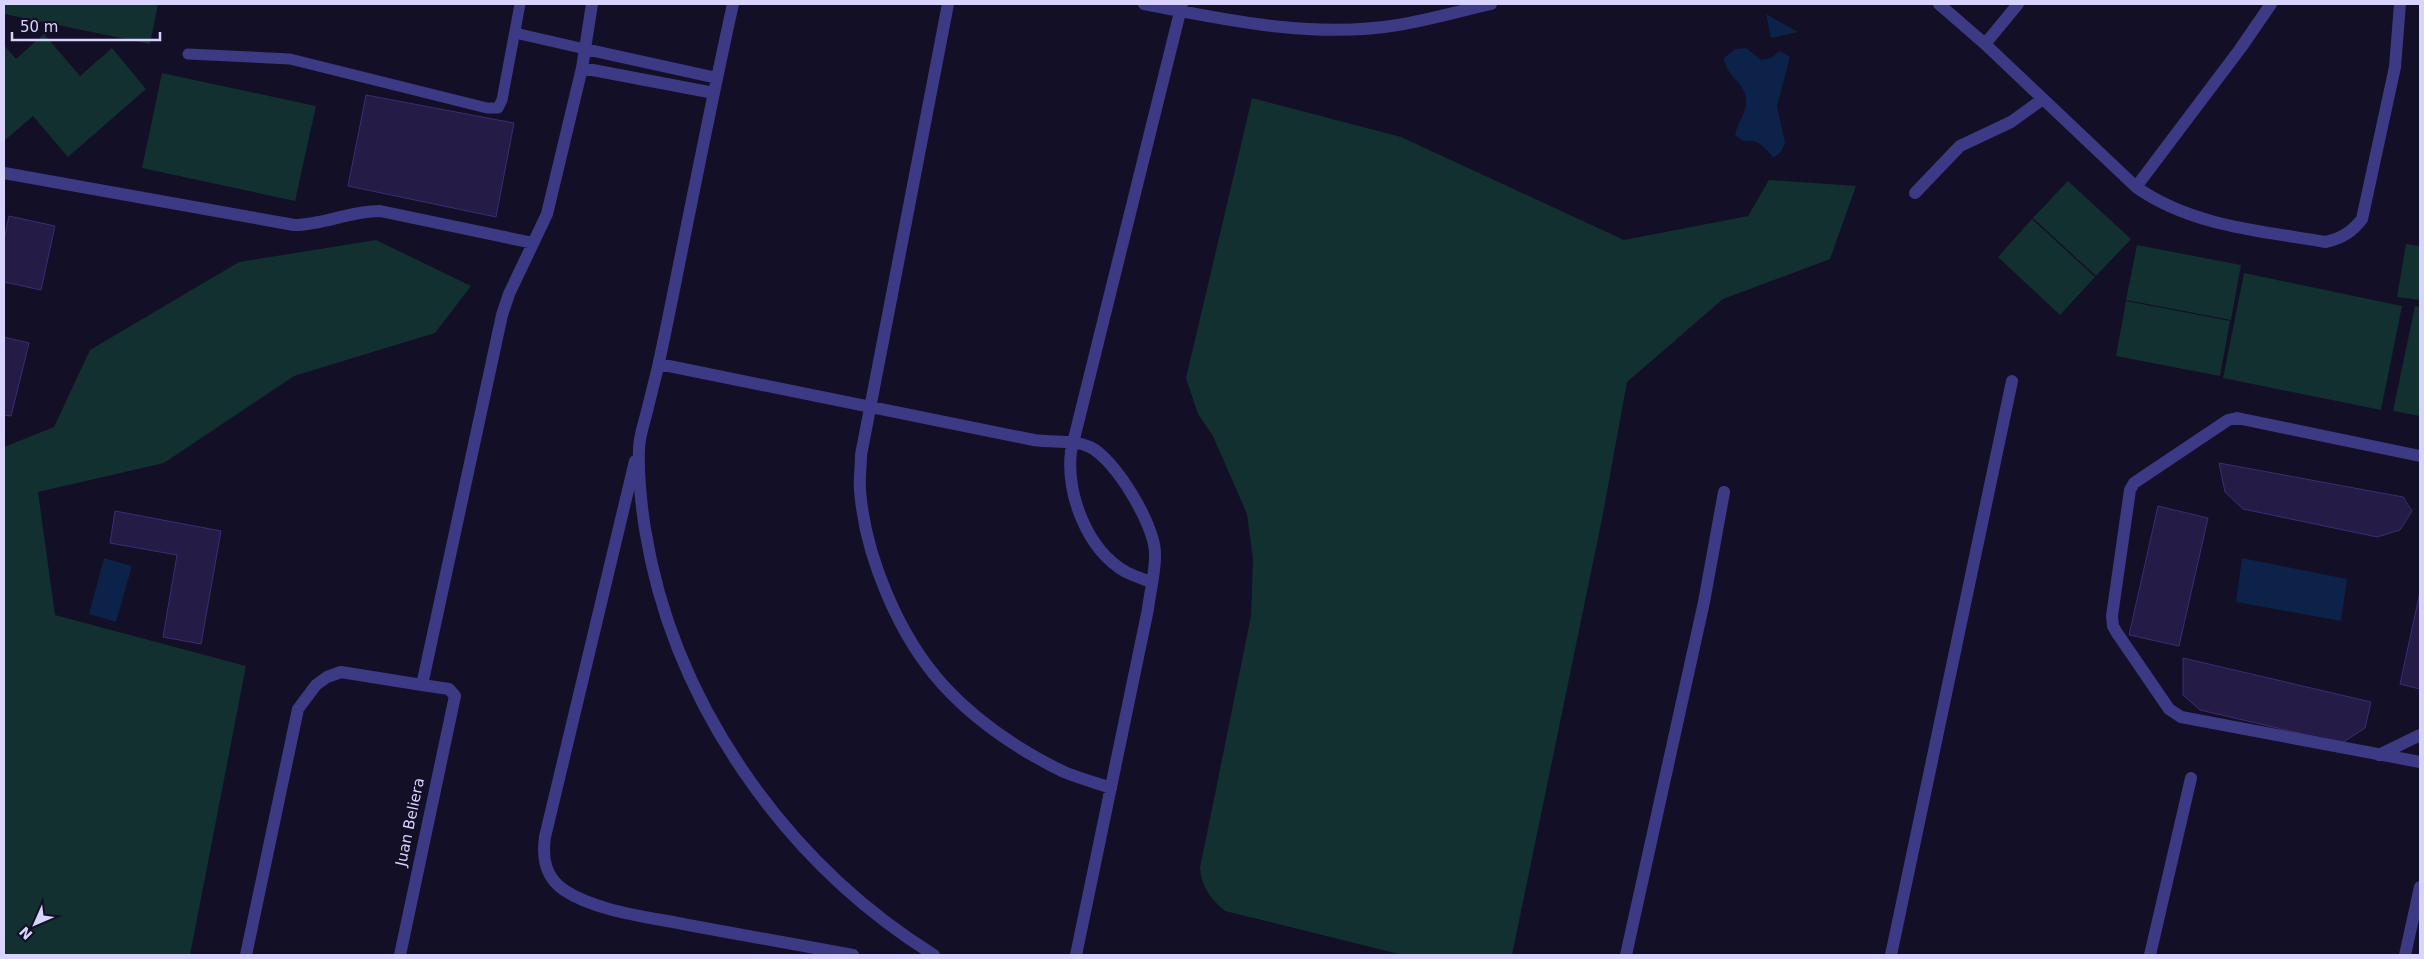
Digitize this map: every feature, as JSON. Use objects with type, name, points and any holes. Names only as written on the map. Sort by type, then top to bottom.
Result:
[{"type":"street","points":[[246,955],[298,709],[316,685],[327,676],[341,672],[422,685],[502,315],[508,294],[547,214],[582,68],[592,4]]},
{"type":"street","points":[[733,4],[659,364],[545,836],[543,851],[545,868],[554,881],[564,890],[592,903],[638,915],[853,955]]},
{"type":"street","points":[[948,4],[861,455],[860,489],[866,533],[892,605],[917,652],[944,686],[980,719],[1022,750],[1066,772],[1111,788]]},
{"type":"street","points":[[1144,4],[1181,7],[1243,21],[1322,30],[1397,25],[1491,4]]},
{"type":"street","points":[[1939,4],[1985,44],[2136,187],[2156,202],[2182,214],[2230,225],[2326,242],[2337,240],[2353,230],[2362,219],[2393,77],[2398,41],[2400,4]]},
{"type":"street","points":[[1985,44],[2018,4]]},
{"type":"street","points":[[2136,187],[2240,50],[2271,4]]},
{"type":"street","points":[[1152,582],[1126,572],[1112,562],[1090,535],[1076,507],[1068,470],[1073,441],[1181,7]]},
{"type":"street","points":[[585,49],[717,78]]},
{"type":"street","points":[[582,68],[714,93]]},
{"type":"street","points":[[1915,193],[1960,146],[2024,115],[2043,99]]},
{"type":"street","points":[[4,173],[294,225],[309,225],[360,211],[380,211],[533,243]]},
{"type":"street","points":[[659,364],[869,408],[1046,442],[1073,441],[1092,448],[1108,461],[1121,477],[1136,502],[1147,526],[1155,551],[1152,582],[1076,955]]},
{"type":"street","points":[[1891,955],[2012,381]]},
{"type":"street","points":[[2420,456],[2237,418],[2228,420],[2134,483],[2130,490],[2112,616],[2113,626],[2122,641],[2169,709],[2181,717],[2420,762]]},
{"type":"street","points":[[638,447],[641,501],[650,560],[679,652],[707,712],[735,758],[772,811],[804,848],[843,888],[901,934],[934,955]]},
{"type":"street","points":[[1626,955],[1704,602],[1724,492]]},
{"type":"street","name":"Juan Beliera","points":[[400,955],[455,696],[449,690],[422,685]]},
{"type":"street","points":[[2379,755],[2420,735]]},
{"type":"street","points":[[2150,955],[2190,778]]},
{"type":"street","points":[[2404,955],[2420,887]]},
{"type":"lane","points":[[188,54],[290,59],[487,108],[498,108],[502,100],[520,4]]},
{"type":"lane","points":[[515,33],[585,49]]},
{"type":"green space","points":[[4,4],[158,4],[150,44],[4,14]]},
{"type":"green space","points":[[44,34],[80,76],[112,48],[146,89],[68,157],[33,116],[4,141],[4,45],[16,59]]},
{"type":"green space","points":[[162,73],[316,106],[295,201],[142,168]]},
{"type":"green space","points":[[1252,98],[1401,137],[1624,240],[1748,216],[1769,180],[1856,186],[1830,259],[1723,299],[1627,382],[1602,519],[1512,955],[1403,955],[1225,911],[1211,897],[1203,881],[1200,868],[1251,616],[1253,559],[1247,514],[1213,436],[1198,414],[1186,378]]},
{"type":"green space","points":[[2068,181],[2131,239],[2096,276],[2033,218]]},
{"type":"green space","points":[[2032,219],[2095,277],[2060,315],[1998,257]]},
{"type":"green space","points":[[376,240],[471,286],[435,333],[294,376],[164,463],[38,492],[55,615],[246,666],[190,955],[4,955],[4,447],[54,427],[90,350],[239,262]]},
{"type":"green space","points":[[2406,244],[2420,246],[2420,300],[2397,297]]},
{"type":"green space","points":[[2137,245],[2241,265],[2231,320],[2126,300]]},
{"type":"green space","points":[[2244,273],[2402,306],[2381,410],[2223,378]]},
{"type":"green space","points":[[2126,301],[2230,321],[2220,376],[2116,356]]},
{"type":"green space","points":[[2415,306],[2420,307],[2420,416],[2393,411]]},
{"type":"water","points":[[1766,14],[1798,32],[1771,38]]},
{"type":"water","points":[[1746,48],[1761,60],[1771,58],[1780,51],[1790,57],[1777,106],[1785,143],[1781,152],[1774,158],[1764,147],[1754,141],[1744,141],[1735,135],[1744,112],[1746,98],[1742,87],[1725,64],[1724,58],[1735,49]]},
{"type":"water","points":[[104,558],[132,566],[116,622],[89,614]]},
{"type":"water","points":[[2242,558],[2347,579],[2341,621],[2236,602]]},
{"type":"building","points":[[366,95],[514,123],[496,217],[348,186]]},
{"type":"building","points":[[9,216],[55,226],[41,290],[4,282],[4,240]]},
{"type":"building","points":[[4,337],[29,343],[11,416],[4,415]]},
{"type":"building","points":[[2219,463],[2403,497],[2412,511],[2400,530],[2377,537],[2243,509],[2225,492]]},
{"type":"building","points":[[2158,506],[2208,518],[2179,646],[2129,635]]},
{"type":"building","points":[[115,511],[221,531],[201,644],[163,637],[177,555],[110,543]]},
{"type":"building","points":[[2420,592],[2420,689],[2400,684]]},
{"type":"building","points":[[2183,658],[2371,702],[2365,728],[2342,743],[2200,710],[2183,695]]}]
